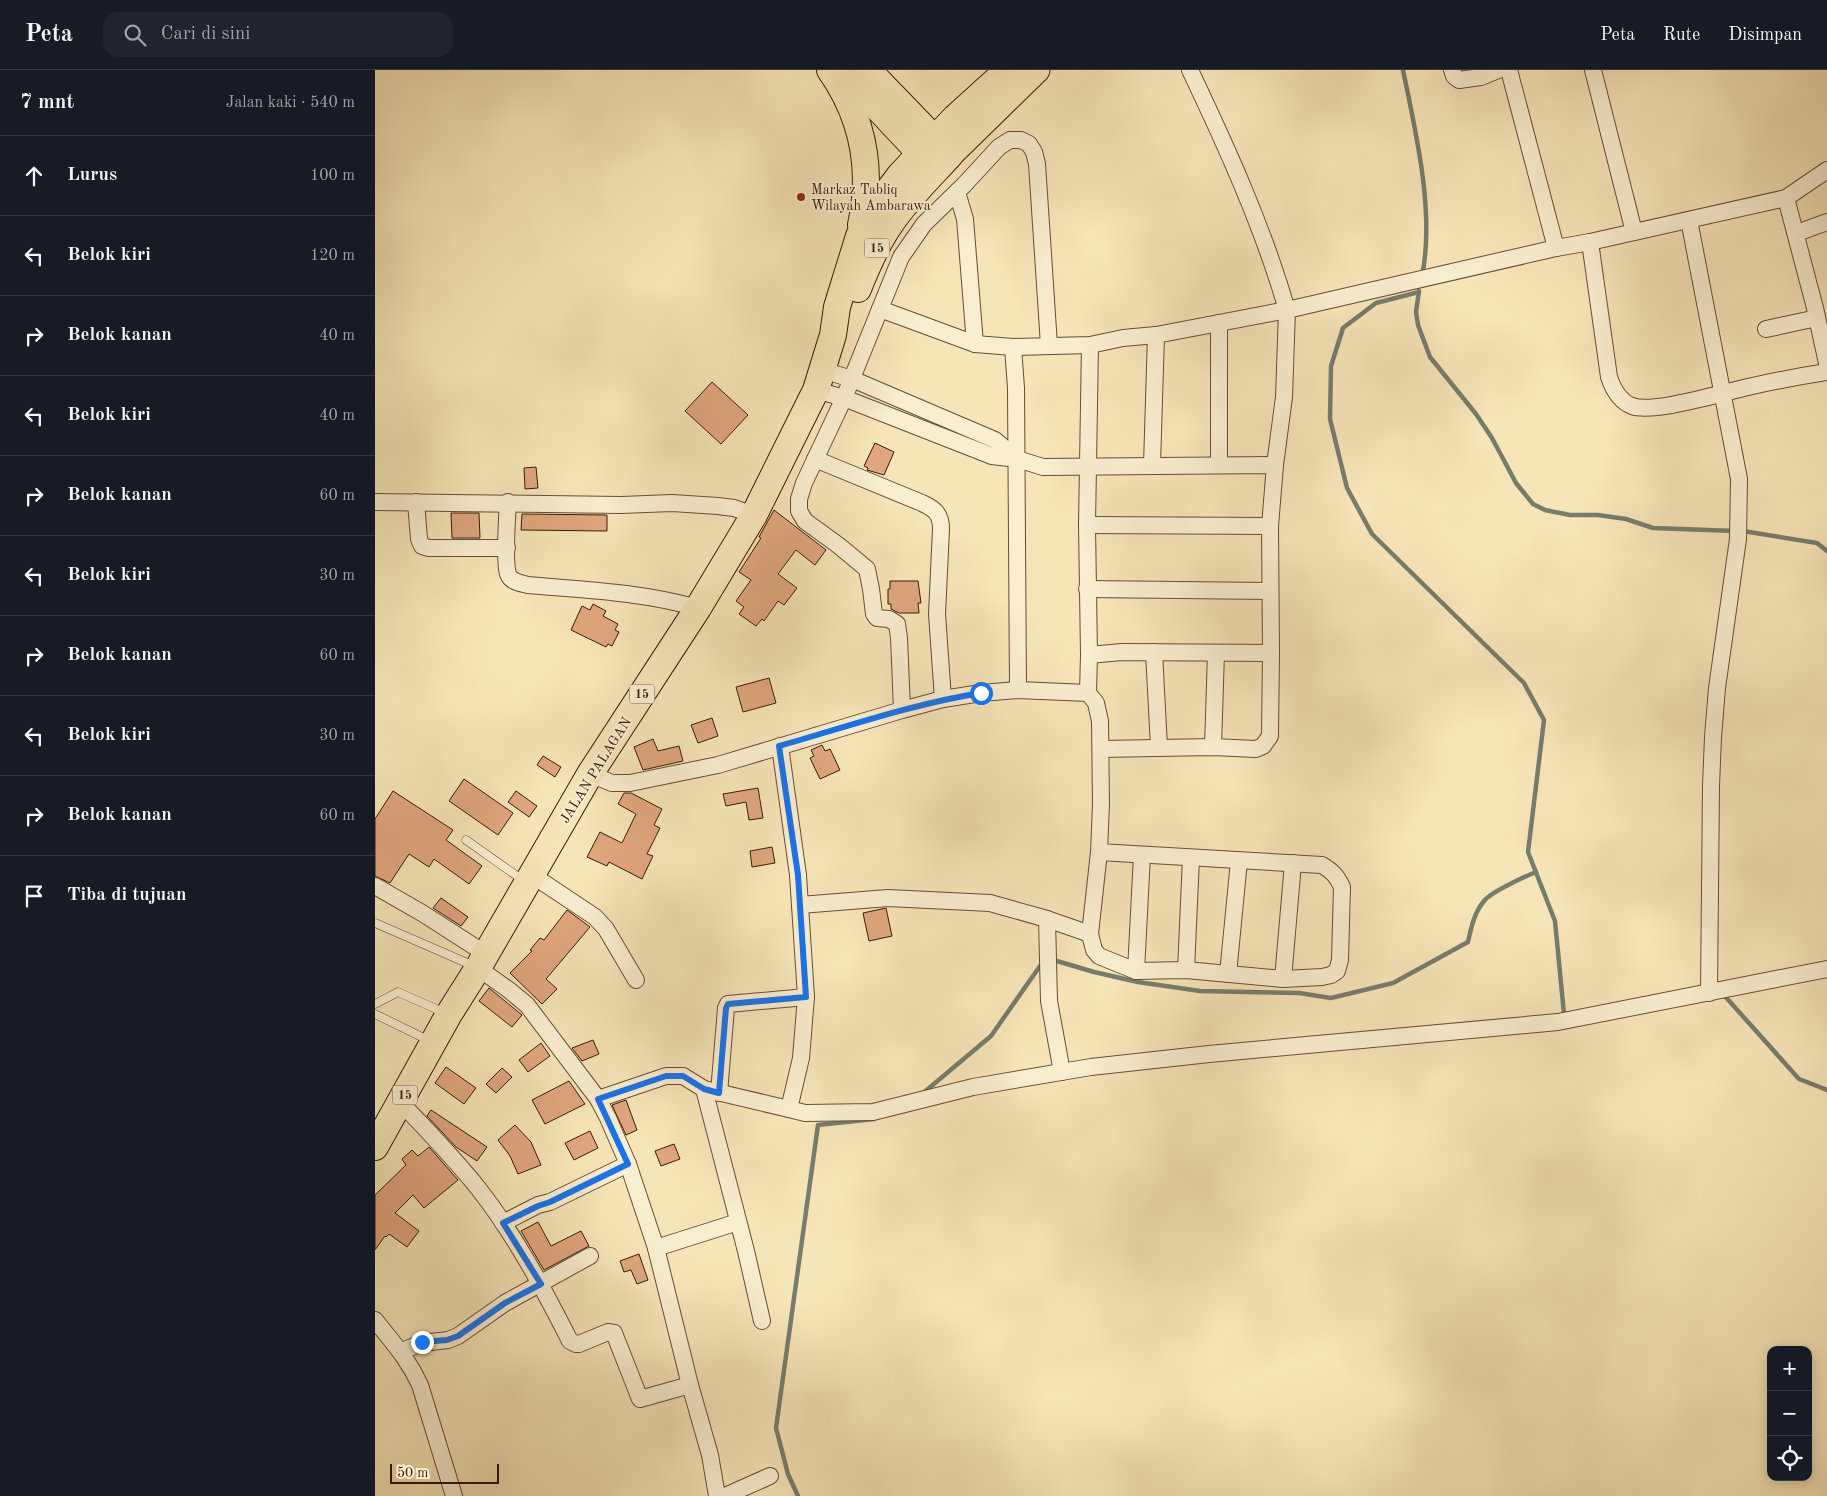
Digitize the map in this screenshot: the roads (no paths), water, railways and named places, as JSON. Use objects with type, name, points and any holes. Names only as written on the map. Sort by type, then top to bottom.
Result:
[{"type":"highway","name":"15","points":[[830,70],[855,115],[866,157],[866,202],[859,236]]},
{"type":"highway","points":[[842,70],[935,154]]},
{"type":"highway","points":[[868,70],[935,154]]},
{"type":"highway","name":"JALAN PALAGAN","points":[[375,1147],[449,1014],[482,961],[590,774],[698,608],[754,515],[819,380],[833,336],[837,307],[859,236],[881,200],[900,175],[935,154]]},
{"type":"highway","name":"JALAN PALAGAN","points":[[833,336],[849,309],[869,262],[891,223],[913,194],[935,154]]},
{"type":"main road","name":"JALAN PALAGAN","points":[[935,154],[955,117],[1007,70]]},
{"type":"main road","name":"JALAN PALAGAN","points":[[935,154],[1037,70]]},
{"type":"street","points":[[1101,749],[1213,747],[1256,749],[1263,746],[1270,736],[1270,526],[1275,465],[1284,397],[1287,310],[1278,276],[1237,170],[1190,70]]},
{"type":"street","points":[[1453,70],[1454,76],[1459,80],[1481,77],[1498,70]]},
{"type":"street","points":[[1509,70],[1556,248]]},
{"type":"street","points":[[1593,70],[1634,232]]},
{"type":"street","points":[[902,710],[897,624],[889,619],[881,619],[874,614],[867,570],[838,545],[805,521],[799,511],[799,499],[804,483],[844,398],[901,257],[924,224],[999,147],[1010,140],[1021,140],[1029,144],[1034,152],[1037,164],[1049,345]]},
{"type":"street","points":[[880,309],[975,344],[1013,347],[1090,345],[1123,338],[1157,335],[1287,310],[1556,248],[1786,198],[1827,170]]},
{"type":"street","points":[[957,192],[965,220],[975,344]]},
{"type":"street","points":[[1786,198],[1820,311],[1827,364]]},
{"type":"street","points":[[1689,220],[1739,479],[1738,539],[1717,688],[1713,737],[1709,987]]},
{"type":"street","points":[[1797,233],[1827,222]]},
{"type":"street","points":[[1590,242],[1609,377],[1613,388],[1620,398],[1632,406],[1649,408],[1723,394],[1745,387],[1827,372]]},
{"type":"street","points":[[1766,329],[1820,311]]},
{"type":"street","points":[[1219,323],[1219,464]]},
{"type":"street","points":[[1152,465],[1157,335]]},
{"type":"street","points":[[1090,345],[1087,525],[1088,693],[1096,703],[1100,722],[1101,749],[1099,852],[1090,934],[1095,950],[1099,956],[1136,971],[1186,970],[1283,979],[1331,975],[1337,971],[1340,960],[1341,887],[1338,878],[1332,871],[1322,865],[1099,852]]},
{"type":"street","points":[[1013,347],[1016,388],[1018,690]]},
{"type":"street","points":[[819,380],[852,379],[995,440],[1017,459]]},
{"type":"street","points":[[819,380],[844,398],[992,456],[1017,459],[1043,467],[1275,465]]},
{"type":"street","points":[[815,459],[922,503],[937,511],[940,516],[937,614],[943,699]]},
{"type":"street","points":[[375,502],[508,502],[621,505],[672,503],[734,508],[754,515]]},
{"type":"street","points":[[416,502],[419,539],[423,546],[429,548],[507,548]]},
{"type":"street","points":[[508,502],[508,573],[517,582],[528,585],[622,593],[666,599],[698,608]]},
{"type":"street","points":[[1087,525],[1270,526]]},
{"type":"street","points":[[1087,589],[1270,591]]},
{"type":"street","points":[[1089,655],[1122,652],[1271,653]]},
{"type":"street","points":[[1154,652],[1159,748]]},
{"type":"street","points":[[1213,747],[1216,653]]},
{"type":"street","points":[[590,774],[612,782],[630,783],[718,765],[943,699],[1018,690],[1088,693]]},
{"type":"street","points":[[779,746],[798,875],[806,997],[801,1058],[789,1109]]},
{"type":"street","points":[[1136,971],[1142,855]]},
{"type":"street","points":[[1186,970],[1191,858]]},
{"type":"street","points":[[1228,974],[1239,861]]},
{"type":"street","points":[[1283,979],[1293,863]]},
{"type":"street","points":[[530,879],[595,916],[606,929],[636,980]]},
{"type":"street","points":[[375,886],[422,913],[482,961],[509,990],[527,1005],[598,1099],[628,1164],[656,1248],[690,1385],[710,1455],[717,1496]]},
{"type":"street","points":[[800,904],[888,898],[990,903],[1047,919],[1090,934]]},
{"type":"street","points":[[1047,919],[1049,1001],[1062,1072]]},
{"type":"street","points":[[598,1099],[666,1076],[683,1076],[711,1091],[805,1113],[873,1112],[973,1087],[1091,1067],[1209,1054],[1558,1022],[1709,987],[1827,969]]},
{"type":"street","points":[[762,1321],[738,1222],[711,1091],[728,1004],[806,997]]},
{"type":"street","points":[[401,1103],[473,1182],[503,1223],[541,1284],[570,1341],[579,1344],[608,1332],[614,1333],[639,1398],[642,1399],[690,1385]]},
{"type":"street","points":[[503,1223],[628,1164]]},
{"type":"street","points":[[656,1248],[738,1222]]},
{"type":"street","points":[[401,1351],[422,1342],[447,1340],[458,1336],[505,1303],[590,1256]]},
{"type":"street","points":[[375,1320],[401,1351],[420,1385],[454,1496]]},
{"type":"street","points":[[725,1496],[770,1476]]},
{"type":"lane","points":[[466,840],[530,879]]},
{"type":"lane","points":[[375,923],[482,961]]},
{"type":"lane","points":[[375,1004],[399,992],[449,1014]]},
{"type":"lane","points":[[375,1014],[434,1043]]},
{"type":"waterway","points":[[1403,70],[1418,146],[1425,200],[1425,252],[1422,276]]},
{"type":"waterway","points":[[1419,291],[1416,312],[1418,325],[1430,357],[1476,414],[1492,438],[1516,483],[1533,504],[1545,510],[1570,515],[1598,515],[1626,519],[1653,528],[1735,531]]},
{"type":"waterway","points":[[1419,292],[1376,303],[1343,328],[1331,366],[1330,419],[1347,488],[1372,534],[1524,683],[1544,720],[1528,852],[1555,921],[1564,1014],[1568,1014]]},
{"type":"waterway","points":[[1743,531],[1817,543],[1827,551]]},
{"type":"waterway","points":[[1052,962],[1057,961],[1138,982],[1200,991],[1299,993],[1331,998],[1393,983],[1468,942],[1475,916],[1484,901],[1500,889],[1536,872]]},
{"type":"waterway","points":[[922,1094],[991,1036],[1040,966],[1044,965]]},
{"type":"waterway","points":[[1723,994],[1799,1079],[1827,1090]]},
{"type":"waterway","points":[[798,1496],[788,1474],[776,1428],[818,1125],[874,1119]]},
{"type":"place","name":"Markaz Tabliq Wilayah Ambarawa","points":[[801,197]]}]
